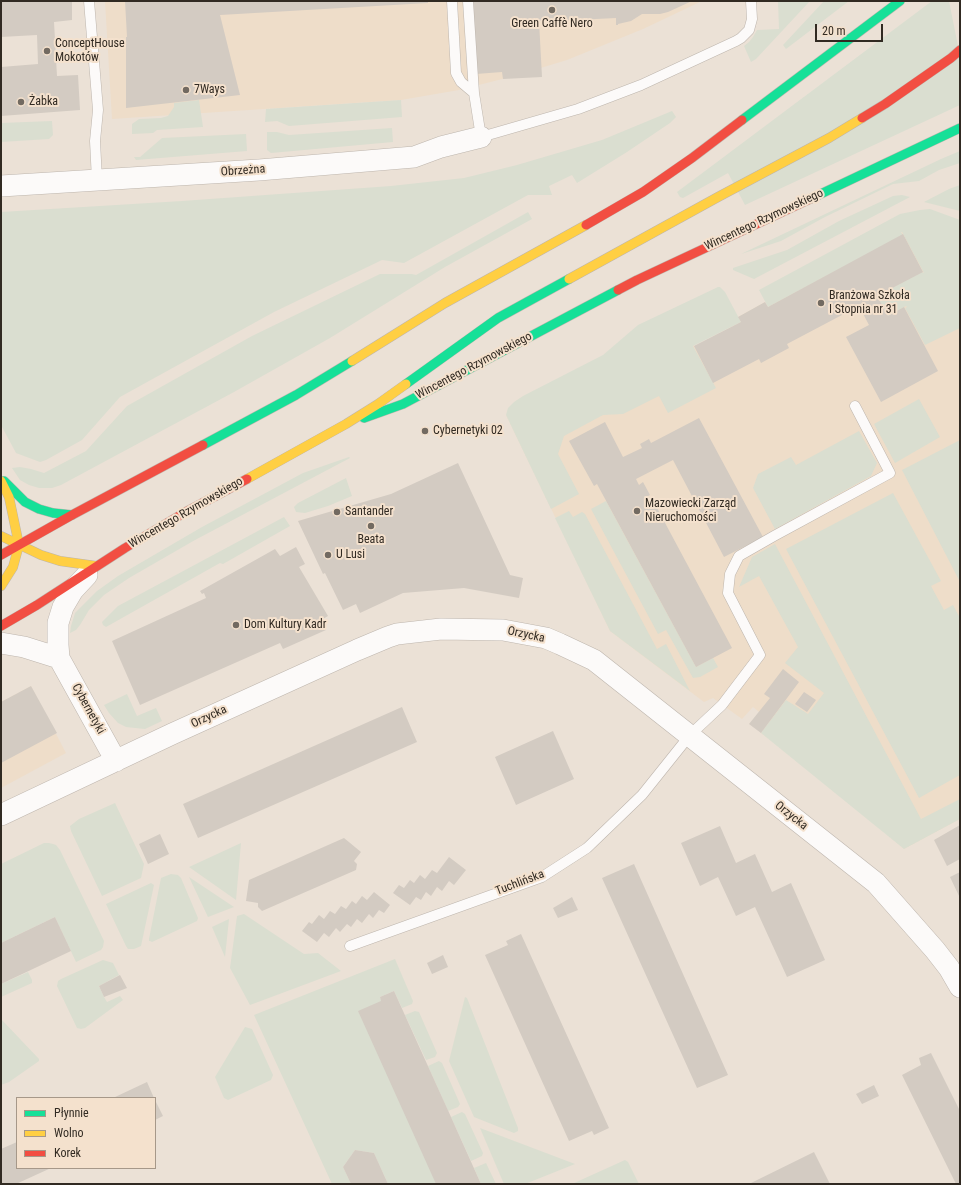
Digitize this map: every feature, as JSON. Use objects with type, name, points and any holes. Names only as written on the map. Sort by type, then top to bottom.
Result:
[{"type":"main road","points":[[1,555],[72,515],[296,395],[445,303],[643,192],[692,158],[900,1]]},
{"type":"main road","points":[[346,424],[378,404],[498,318],[718,197],[830,138],[885,104],[951,58],[960,50]]},
{"type":"main road","name":"Wincentego Rzymowskiego","points":[[1,626],[184,513],[346,424],[403,404],[637,280],[960,128]]},
{"type":"main road","points":[[1,476],[9,487],[25,502],[39,509],[53,513],[72,515]]},
{"type":"main road","points":[[1,481],[9,497],[19,545],[13,567],[1,586]]},
{"type":"main road","points":[[1,536],[19,545],[60,561],[96,566]]},
{"type":"street","name":"Obrzeżna","points":[[1,186],[266,170],[414,157],[441,147],[481,137]]},
{"type":"street","name":"Cybernetyki","points":[[96,566],[81,581],[63,607],[58,623],[59,658],[116,761]]},
{"type":"street","name":"Orzycka","points":[[1,814],[388,637],[397,634],[441,629],[503,630],[546,638],[594,660],[876,883],[935,950],[949,968],[960,987]]},
{"type":"street","points":[[1,643],[24,647],[59,658]]},
{"type":"lane","points":[[89,1],[98,110],[95,141],[97,180]]},
{"type":"lane","points":[[452,1],[456,73],[461,82],[474,92]]},
{"type":"lane","points":[[468,1],[474,92],[481,137],[578,109],[641,85],[741,38],[749,30],[752,19],[751,1]]},
{"type":"lane","name":"Tuchlińska","points":[[350,946],[542,877],[587,848],[642,795],[690,736],[722,705],[760,655],[728,593],[730,574],[739,556],[890,473],[855,406]]},
{"type":"shaded area","points":[[105,1],[702,1],[643,29],[567,60],[514,76],[459,90],[401,100],[112,119]]},
{"type":"shaded area","points":[[778,1],[810,1],[756,59],[751,62],[744,46],[749,42],[757,30],[779,29]]},
{"type":"shaded area","points":[[824,1],[849,1],[786,49],[783,45]]},
{"type":"shaded area","points":[[932,1],[949,1],[960,56],[960,105],[745,205],[728,173],[683,198],[680,197],[677,192]]},
{"type":"shaded area","points":[[199,100],[203,127],[157,130],[153,133],[132,134],[132,124],[139,119],[161,118],[168,116],[174,107],[174,103]]},
{"type":"shaded area","points":[[401,100],[402,117],[289,126],[277,121],[265,122],[266,109]]},
{"type":"shaded area","points":[[672,111],[676,117],[670,123],[577,183],[572,175],[549,186],[552,195],[528,195],[404,263],[382,260],[274,312],[120,397],[82,440],[46,460],[40,462],[16,453],[1,425],[1,212],[391,186],[464,178],[517,165],[602,140]]},
{"type":"shaded area","points":[[52,121],[53,135],[49,139],[1,142],[1,123]]},
{"type":"shaded area","points":[[392,128],[393,142],[271,153],[267,150],[267,132],[277,132],[289,135]]},
{"type":"shaded area","points":[[246,134],[247,151],[136,160],[134,157],[140,157],[162,138]]},
{"type":"shaded area","points":[[960,151],[960,163],[939,170],[919,181],[893,184],[825,217],[781,241],[741,254],[941,159]]},
{"type":"shaded area","points":[[960,185],[960,211],[924,202],[949,189]]},
{"type":"shaded area","points":[[902,195],[910,197],[754,279],[733,270],[733,268],[787,250],[839,221],[893,196]]},
{"type":"shaded area","points":[[930,209],[960,220],[960,328],[925,345],[905,308],[907,307],[906,306],[888,316],[877,296],[922,272],[924,273],[902,232],[903,235],[768,307],[759,290],[900,214]]},
{"type":"shaded area","points":[[528,212],[532,219],[445,267],[330,338],[234,392],[61,485],[52,488],[39,488],[29,485],[20,480],[12,468],[20,467],[44,473],[86,451],[127,406],[252,336],[380,274],[416,275]]},
{"type":"shaded area","points":[[960,220],[960,819],[904,849],[835,790],[761,733],[770,721],[753,707],[742,719],[713,698],[704,702],[610,631],[506,415],[680,321],[693,345],[695,346],[741,322],[738,317],[765,302],[768,307],[902,232]]},
{"type":"shaded area","points":[[718,287],[725,292],[741,322],[693,346],[716,388],[668,413],[659,396],[623,414],[603,415],[564,436],[558,454],[579,494],[551,509],[506,415],[508,408],[523,396],[603,355],[638,325]]},
{"type":"shaded area","points":[[919,399],[940,437],[895,463],[874,424]]},
{"type":"shaded area","points":[[859,431],[877,463],[871,476],[775,529],[753,488],[758,474],[791,457],[796,465]]},
{"type":"shaded area","points":[[960,440],[960,582],[902,470]]},
{"type":"shaded area","points":[[349,457],[350,458],[195,540],[129,578],[104,595],[89,610],[76,630],[70,633],[75,613],[97,591],[118,576],[202,527],[303,473]]},
{"type":"shaded area","points":[[346,478],[352,496],[328,506],[305,513],[296,512],[294,507],[298,503]]},
{"type":"shaded area","points":[[893,493],[941,581],[931,586],[944,610],[953,605],[960,618],[960,775],[919,798],[786,549]]},
{"type":"shaded area","points":[[606,501],[696,667],[713,658],[718,667],[700,677],[693,678],[666,630],[658,634],[591,509]]},
{"type":"shaded area","points":[[569,511],[573,517],[582,512],[585,514],[657,649],[666,644],[690,691],[610,631],[555,518]]},
{"type":"shaded area","points":[[284,517],[290,526],[223,564],[220,563],[106,627],[103,625],[102,622],[118,606]]},
{"type":"shaded area","points":[[775,544],[921,819],[960,799],[960,819],[904,849],[761,733],[786,700],[808,714],[824,693],[785,663],[798,647],[759,576],[739,587],[752,557]]},
{"type":"shaded area","points":[[31,686],[66,753],[1,788],[1,702]]},
{"type":"shaded area","points":[[127,694],[137,716],[156,708],[162,721],[145,729],[126,727],[118,723],[104,705]]},
{"type":"shaded area","points":[[115,803],[144,864],[141,878],[102,896],[70,826],[79,819]]},
{"type":"shaded area","points":[[44,843],[56,845],[60,850],[104,941],[101,950],[76,962],[55,917],[1,943],[1,864]]},
{"type":"shaded area","points":[[241,843],[236,900],[189,867]]},
{"type":"shaded area","points":[[171,874],[178,875],[181,878],[198,918],[197,921],[152,942],[149,941],[149,939],[161,878]]},
{"type":"shaded area","points":[[189,877],[234,907],[208,917]]},
{"type":"shaded area","points":[[151,883],[154,885],[141,946],[134,949],[128,949],[106,904]]},
{"type":"shaded area","points":[[244,914],[304,954],[318,953],[341,971],[250,1005],[230,968],[237,916]]},
{"type":"shaded area","points":[[229,919],[225,957],[212,927]]},
{"type":"shaded area","points":[[395,959],[413,1001],[412,1004],[402,1008],[394,991],[380,997],[436,1184],[388,1184],[374,1153],[355,1150],[343,1167],[351,1184],[332,1184],[254,1015]]},
{"type":"shaded area","points":[[103,960],[113,963],[119,975],[99,986],[104,997],[107,1002],[120,996],[123,1000],[85,1028],[77,1028],[57,986],[58,981]]},
{"type":"shaded area","points":[[28,972],[32,983],[1,997],[1,984]]},
{"type":"shaded area","points":[[465,997],[467,998],[518,1128],[518,1131],[514,1133],[474,1117],[449,1061]]},
{"type":"shaded area","points":[[415,1011],[419,1012],[437,1053],[435,1057],[426,1060],[405,1015]]},
{"type":"shaded area","points":[[1,1019],[39,1059],[39,1061],[9,1082],[1,1085]]},
{"type":"shaded area","points":[[245,1027],[252,1029],[273,1075],[271,1080],[228,1100],[224,1098],[215,1077]]},
{"type":"shaded area","points":[[439,1061],[442,1063],[460,1104],[458,1107],[448,1111],[428,1066]]},
{"type":"shaded area","points":[[462,1112],[465,1114],[483,1153],[482,1156],[471,1161],[451,1117]]},
{"type":"shaded area","points":[[480,1128],[575,1164],[525,1184],[504,1184]]},
{"type":"shaded area","points":[[625,1160],[628,1162],[639,1184],[572,1184]]},
{"type":"shaded area","points":[[486,1163],[496,1184],[481,1184],[474,1168]]},
{"type":"building","name":"ConceptHouse Mokotów","points":[[1,1],[72,1],[72,20],[54,22],[57,76],[78,75],[80,110],[1,116],[1,67],[38,64],[37,35],[1,37]]},
{"type":"building","points":[[125,1],[428,1],[428,3],[220,15],[240,95],[126,108],[127,37]]},
{"type":"building","points":[[471,1],[692,1],[668,12],[660,14],[642,14],[631,21],[618,25],[616,25],[616,18],[539,21],[542,77],[503,79],[502,72],[476,74]]},
{"type":"building","points":[[903,234],[923,272],[877,296],[888,316],[904,307],[938,371],[881,402],[846,337],[869,325],[859,306],[787,344],[789,348],[761,363],[759,359],[713,383],[694,346],[741,322],[738,317],[765,302],[768,307]]},
{"type":"building","points":[[699,418],[763,537],[724,557],[673,460],[636,479],[639,485],[643,482],[650,495],[646,497],[652,508],[656,506],[732,648],[696,667],[597,484],[594,486],[569,441],[605,422],[623,457],[642,448],[640,444],[649,439],[651,443]]},
{"type":"building","points":[[458,463],[510,575],[523,578],[519,598],[464,588],[403,593],[360,613],[356,604],[343,610],[325,573],[323,574],[298,521],[391,494]]},
{"type":"building","name":"Dom Kultury Kadr","points":[[296,547],[305,564],[299,567],[328,616],[321,620],[326,630],[283,649],[280,643],[140,705],[112,641],[206,598],[204,593],[202,594],[200,591],[275,549],[280,556]]},
{"type":"building","points":[[783,669],[799,682],[761,733],[749,724],[770,698],[764,694]]},
{"type":"building","points":[[31,686],[57,733],[1,763],[1,702]]},
{"type":"building","points":[[804,692],[816,700],[807,712],[795,704]]},
{"type":"building","points":[[402,707],[417,742],[198,838],[183,804]]},
{"type":"building","points":[[553,731],[574,779],[516,805],[495,757]]},
{"type":"building","points":[[960,825],[960,859],[947,866],[934,840]]},
{"type":"building","points":[[720,826],[736,863],[755,854],[772,892],[791,883],[825,960],[787,977],[755,907],[736,916],[718,877],[700,886],[681,843]]},
{"type":"building","points":[[160,834],[169,854],[148,864],[139,844]]},
{"type":"building","points":[[344,838],[361,852],[354,861],[357,864],[356,870],[262,911],[258,907],[258,903],[246,901],[249,880]]},
{"type":"building","points":[[449,857],[466,870],[454,885],[449,881],[442,891],[437,887],[431,896],[426,892],[421,900],[416,897],[410,905],[393,893],[399,885],[404,888],[410,880],[414,883],[420,875],[425,879],[432,870],[437,873]]},
{"type":"building","points":[[634,864],[728,1075],[697,1088],[602,878]]},
{"type":"building","points":[[960,872],[960,898],[950,877]]},
{"type":"building","points":[[374,892],[390,905],[384,913],[379,910],[373,918],[369,914],[362,923],[357,919],[351,927],[347,924],[340,932],[336,928],[329,937],[324,933],[317,942],[302,931],[309,922],[312,924],[319,915],[324,919],[330,911],[335,914],[341,906],[346,909],[352,901],[356,904],[362,896],[367,900]]},
{"type":"building","points":[[572,897],[578,910],[558,918],[553,908]]},
{"type":"building","points":[[55,917],[71,951],[1,984],[1,943]]},
{"type":"building","points":[[521,934],[609,1128],[594,1135],[592,1131],[569,1141],[485,955],[508,945],[506,941]]},
{"type":"building","points":[[443,955],[448,967],[432,974],[427,963]]},
{"type":"building","points":[[120,975],[127,988],[104,997],[99,986]]},
{"type":"building","points":[[394,991],[481,1184],[436,1184],[358,1011],[381,1001],[380,997]]},
{"type":"building","points":[[931,1053],[960,1111],[960,1184],[956,1184],[902,1075],[921,1065],[919,1058]]},
{"type":"building","points":[[147,1082],[154,1097],[115,1097]]},
{"type":"building","points":[[874,1085],[879,1096],[862,1104],[856,1094]]},
{"type":"building","points":[[156,1102],[163,1116],[156,1120]]},
{"type":"building","points":[[16,1142],[16,1169],[49,1169],[16,1184],[1,1184],[1,1149]]},
{"type":"building","points":[[355,1150],[374,1153],[388,1184],[351,1184],[343,1167]]},
{"type":"building","points":[[814,1152],[830,1184],[749,1184]]},
{"type":"traffic: fast","points":[[742,120],[900,1]]},
{"type":"traffic: fast","points":[[810,199],[960,128]]},
{"type":"traffic: fast","points":[[406,384],[498,318],[569,279]]},
{"type":"traffic: fast","points":[[364,418],[403,404],[618,290]]},
{"type":"traffic: fast","points":[[203,445],[296,395],[352,361]]},
{"type":"traffic: fast","points":[[4,481],[25,502],[39,509],[53,513],[72,515]]},
{"type":"traffic: slow","points":[[569,279],[829,138],[862,118]]},
{"type":"traffic: slow","points":[[352,361],[445,303],[586,225]]},
{"type":"traffic: slow","points":[[247,479],[346,424],[406,384]]},
{"type":"traffic: slow","points":[[1,481],[9,497],[19,545],[13,567],[1,586]]},
{"type":"traffic: slow","points":[[1,536],[41,555],[60,561],[96,566]]},
{"type":"traffic: jam","points":[[862,118],[885,104],[951,58],[960,50]]},
{"type":"traffic: jam","points":[[586,225],[643,192],[692,158],[742,120]]},
{"type":"traffic: jam","points":[[618,290],[810,199]]},
{"type":"traffic: jam","points":[[1,555],[203,445]]},
{"type":"traffic: jam","points":[[1,626],[37,605],[125,548],[184,513],[247,479]]},
{"type":"place","name":"Green Caffè Nero","points":[[552,10]]},
{"type":"place","name":"ConceptHouse Mokotów","points":[[47,51]]},
{"type":"place","name":"7Ways","points":[[186,90]]},
{"type":"place","name":"Żabka","points":[[21,102]]},
{"type":"place","name":"Branżowa Szkoła I Stopnia nr 31","points":[[821,303]]},
{"type":"place","name":"Cybernetyki 02","points":[[425,431]]},
{"type":"place","name":"Mazowiecki Zarząd Nieruchomości","points":[[637,511]]},
{"type":"place","name":"Santander","points":[[337,512]]},
{"type":"place","name":"Beata","points":[[371,526]]},
{"type":"place","name":"U Lusi","points":[[328,555]]},
{"type":"place","name":"Dom Kultury Kadr","points":[[236,625]]}]
